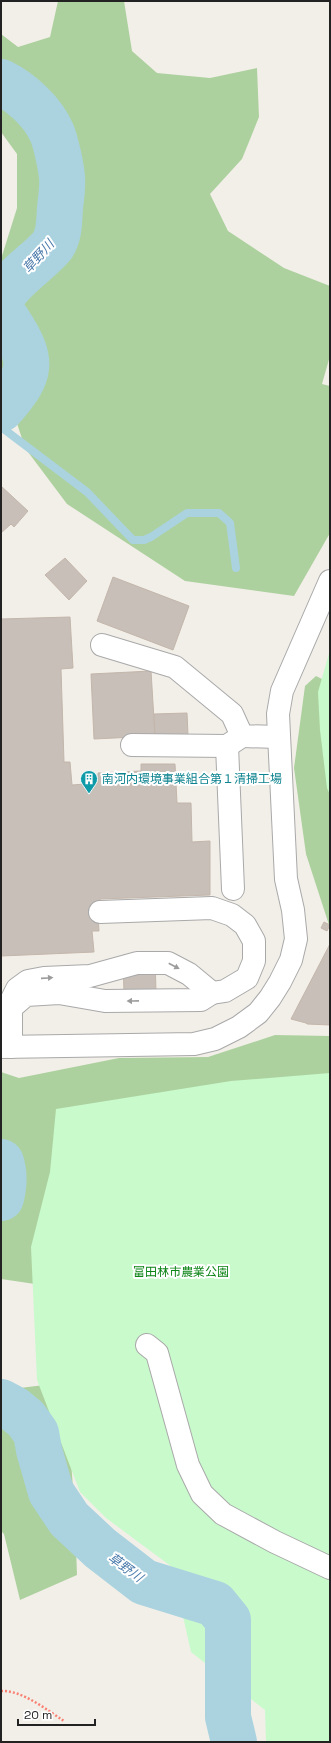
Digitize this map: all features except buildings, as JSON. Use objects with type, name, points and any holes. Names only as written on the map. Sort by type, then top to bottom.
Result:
[{"type":"street","points":[[212,993],[189,974],[168,963],[137,963],[90,976],[44,978],[28,981],[17,989],[12,999],[6,1047],[194,1044],[215,1039],[239,1028],[258,1013],[270,998],[291,960],[296,939],[293,910],[286,879],[278,714],[282,691],[330,581]]},
{"type":"street","points":[[102,645],[175,667],[232,714],[235,741],[233,889]]},
{"type":"street","points":[[132,745],[235,741],[278,737]]},
{"type":"street","points":[[11,1008],[26,995],[59,993],[105,1001],[201,1000],[212,993],[225,992],[246,978],[254,962],[254,941],[245,925],[232,915],[212,908],[100,912]]},
{"type":"street","points":[[147,1345],[157,1353],[188,1465],[202,1494],[223,1514],[275,1542],[330,1568]]},
{"type":"path","points":[[1,1691],[8,1691],[37,1703],[64,1721]]},
{"type":"green space","points":[[58,1],[124,1],[132,51],[157,73],[210,78],[257,68],[259,117],[242,159],[210,194],[228,231],[284,268],[330,286],[330,356],[322,384],[330,386],[330,533],[294,596],[185,581],[67,504],[25,448],[1,374],[1,259],[17,208],[17,154],[1,132],[1,34],[18,47],[50,37]]},
{"type":"green space","points":[[330,650],[330,795],[327,788],[320,730],[318,692]]},
{"type":"green space","points":[[316,676],[330,683],[330,928],[306,854],[294,768],[305,686]]},
{"type":"green space","points":[[275,1035],[330,1036],[330,1241],[35,1284],[1,1279],[1,1072],[19,1078],[119,1058],[208,1057]]},
{"type":"green space","name":"富田林市農業公園","points":[[330,1073],[330,1742],[266,1742],[265,1710],[191,1652],[172,1567],[106,1518],[80,1492],[37,1380],[31,1247],[50,1172],[56,1109],[231,1081]]},
{"type":"green space","points":[[1,1384],[12,1389],[44,1385],[70,1447],[75,1516],[77,1575],[20,1600],[4,1534],[1,1531]]},
{"type":"waterway","name":"草野川","points":[[1,82],[9,86],[31,103],[48,125],[57,148],[62,185],[59,227],[55,242],[47,252],[10,286],[2,299],[2,311],[22,347],[26,357],[26,366],[24,376],[19,386],[12,397],[1,409]]},
{"type":"waterway","points":[[1,427],[87,492],[133,540],[144,540],[151,537],[187,513],[219,513],[230,523],[236,568]]},
{"type":"waterway","name":"草野川","points":[[1,1162],[4,1180],[1,1198]]},
{"type":"waterway","name":"草野川","points":[[1,1402],[14,1409],[26,1419],[36,1433],[39,1450],[51,1492],[69,1519],[100,1548],[144,1582],[215,1604],[228,1620],[228,1717],[234,1742]]},
{"type":"place","name":"南河内環境事業組合第１清掃工場","points":[[89,794]]}]
